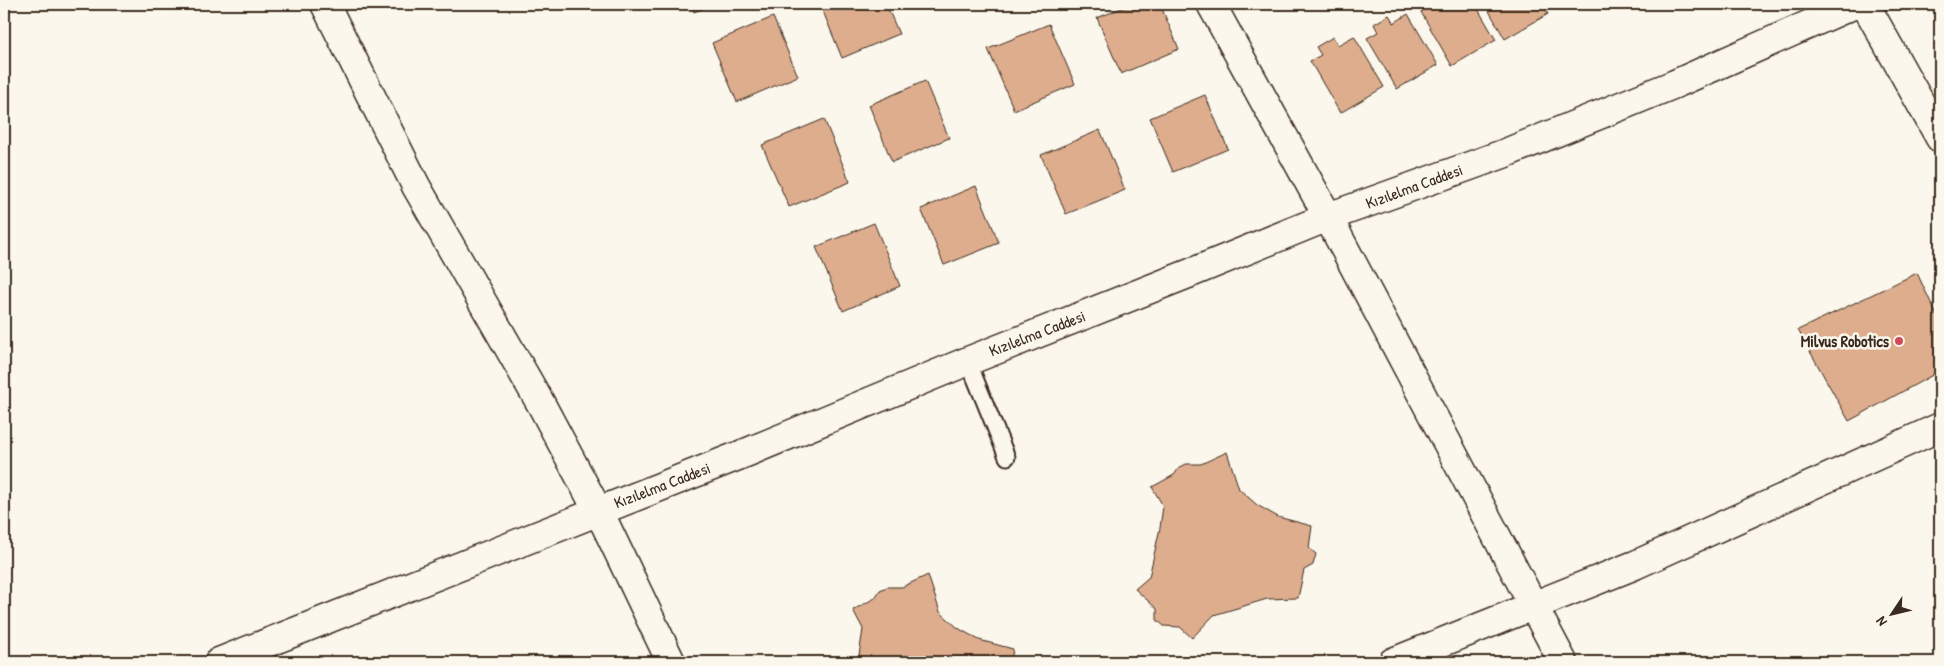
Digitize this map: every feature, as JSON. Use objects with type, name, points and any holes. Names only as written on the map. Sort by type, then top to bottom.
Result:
[{"type":"street","points":[[325,4],[416,186],[541,404],[596,511],[606,526],[671,662]]},
{"type":"street","points":[[1211,4],[1328,217],[1562,662]]},
{"type":"street","name":"Kızılelma Caddesi","points":[[219,662],[748,452],[968,361],[1328,217],[1512,150],[1675,84],[1855,4]]},
{"type":"street","points":[[1865,4],[1940,138]]},
{"type":"street","points":[[1392,662],[1635,565],[1940,427]]},
{"type":"lane","points":[[968,361],[1007,457]]},
{"type":"green space","points":[[1940,31],[1940,94],[1934,52]]},
{"type":"building","points":[[691,4],[715,4],[694,12]]},
{"type":"building","points":[[820,4],[886,4],[899,34],[842,58]]},
{"type":"building","points":[[1132,4],[1160,4],[1179,49],[1121,74],[1097,18]]},
{"type":"building","points":[[1430,4],[1475,4],[1496,40],[1452,66],[1421,12],[1431,6]]},
{"type":"building","points":[[1485,4],[1542,4],[1548,14],[1505,39]]},
{"type":"building","points":[[1408,14],[1438,65],[1397,89],[1367,38],[1378,32],[1374,24],[1389,15],[1394,23]]},
{"type":"building","points":[[773,17],[798,76],[737,102],[712,43]]},
{"type":"building","points":[[1049,24],[1075,84],[1014,110],[988,49]]},
{"type":"building","points":[[1354,36],[1384,87],[1340,113],[1310,61],[1321,55],[1316,47],[1333,37],[1338,45]]},
{"type":"building","points":[[925,81],[949,138],[892,162],[869,105]]},
{"type":"building","points":[[1205,95],[1228,149],[1173,172],[1150,118]]},
{"type":"building","points":[[824,119],[850,182],[789,207],[762,145]]},
{"type":"building","points":[[1100,130],[1125,190],[1066,214],[1041,155]]},
{"type":"building","points":[[976,186],[999,243],[944,265],[921,209]]},
{"type":"building","points":[[874,223],[900,286],[843,311],[816,247]]},
{"type":"building","points":[[1917,273],[1940,322],[1940,371],[1849,421],[1798,330]]},
{"type":"building","points":[[1227,452],[1239,489],[1257,505],[1278,517],[1312,526],[1309,548],[1316,554],[1313,565],[1304,570],[1298,598],[1267,599],[1214,615],[1192,638],[1180,627],[1164,626],[1157,620],[1157,609],[1135,589],[1149,577],[1160,528],[1163,506],[1152,487],[1174,475],[1179,468],[1186,464],[1201,464]]},
{"type":"building","points":[[928,575],[940,612],[958,628],[979,640],[1013,649],[1011,662],[858,662],[863,629],[853,610],[875,598],[880,590],[887,587],[902,587]]},
{"type":"place","name":"Milvus Robotics","points":[[1899,341]]}]
